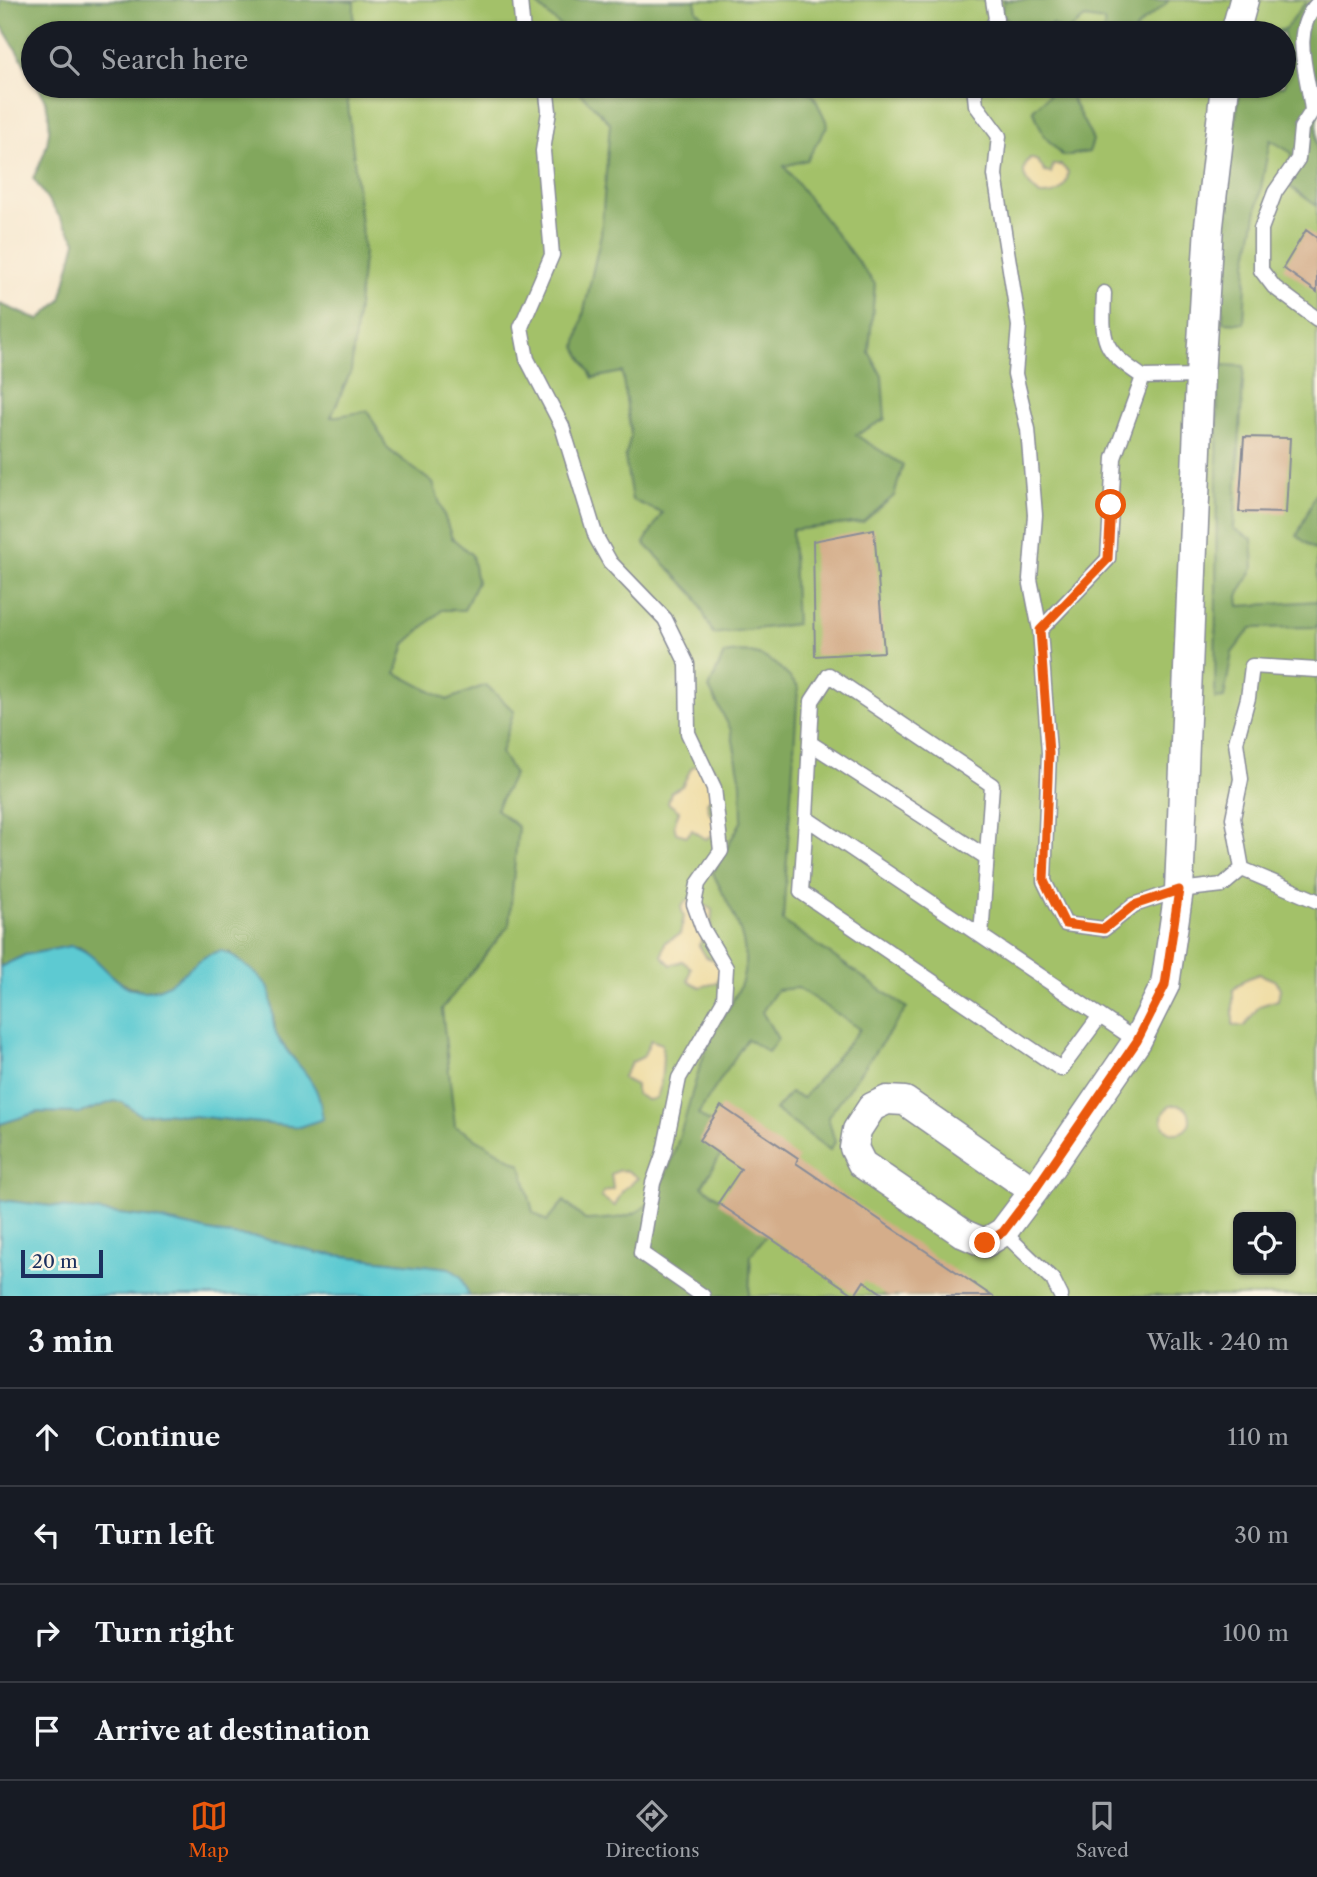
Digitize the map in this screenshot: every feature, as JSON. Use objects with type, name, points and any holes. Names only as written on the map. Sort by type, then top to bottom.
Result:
[{"type":"street","points":[[1238,21],[1244,0]]},
{"type":"street","points":[[1034,1191],[905,1101],[887,1100],[872,1108],[857,1130],[854,1149],[862,1164],[964,1234],[985,1243],[1003,1232],[1034,1191],[1137,1041],[1165,985],[1179,890],[1200,376],[1209,226],[1224,98]]},
{"type":"lane","points":[[520,0],[522,21]]},
{"type":"lane","points":[[993,0],[995,21]]},
{"type":"lane","points":[[1317,4],[1310,12],[1300,40],[1312,111],[1301,128],[1298,159],[1275,192],[1261,229],[1261,270],[1274,287],[1317,318]]},
{"type":"lane","points":[[547,98],[543,151],[552,255],[521,327],[527,359],[562,426],[596,537],[610,562],[665,619],[687,664],[688,733],[714,788],[721,851],[698,884],[694,904],[703,929],[726,968],[724,1000],[679,1078],[664,1153],[653,1183],[641,1253],[703,1296]]},
{"type":"lane","points":[[975,98],[976,105],[999,136],[995,175],[1019,326],[1015,374],[1028,429],[1035,515],[1030,579],[1040,630],[1049,753],[1044,881],[1065,924],[1104,929],[1134,905],[1179,890],[1223,885],[1242,869]]},
{"type":"lane","points":[[1104,293],[1102,335],[1115,358],[1143,377],[1200,376]]},
{"type":"lane","points":[[1040,630],[1108,559],[1114,458],[1143,377]]},
{"type":"lane","points":[[1242,869],[1233,818],[1241,779],[1236,742],[1248,698],[1252,666],[1317,670]]},
{"type":"lane","points":[[981,936],[992,785],[829,674],[812,701],[801,892],[1062,1069],[1100,1016]]},
{"type":"lane","points":[[810,743],[986,856]]},
{"type":"lane","points":[[806,818],[1137,1041]]},
{"type":"lane","points":[[1242,869],[1317,901]]},
{"type":"lane","points":[[1003,1232],[1053,1280],[1060,1296]]},
{"type":"green space","points":[[0,0],[354,2],[354,21],[21,21],[21,58],[0,23]]},
{"type":"green space","points":[[273,0],[1317,0],[1317,1296],[630,1296],[389,1183],[274,98],[1296,98],[1296,21],[273,21]]},
{"type":"green space","points":[[532,0],[695,0],[697,11],[711,21],[555,21]]},
{"type":"green space","points":[[1005,0],[1169,0],[1145,21],[1085,18],[1081,21],[1009,21],[1000,13]]},
{"type":"green space","points":[[1305,3],[1315,15],[1317,13],[1317,206],[1286,184],[1292,153],[1270,140],[1247,263],[1244,323],[1223,322],[1222,220],[1238,98],[1296,98],[1296,21],[1291,21]]},
{"type":"green space","points":[[44,98],[347,98],[364,252],[351,371],[331,417],[368,411],[388,449],[433,483],[452,538],[472,555],[477,582],[464,610],[442,610],[405,644],[396,673],[447,700],[486,685],[514,711],[501,753],[514,774],[496,809],[518,827],[509,925],[442,1009],[455,1126],[521,1165],[533,1212],[547,1221],[564,1201],[585,1220],[634,1214],[647,1205],[667,1173],[703,1058],[742,982],[744,973],[741,934],[713,873],[742,820],[741,783],[731,730],[709,688],[724,654],[736,652],[766,658],[798,687],[783,921],[907,1008],[828,1117],[835,1142],[830,1150],[775,1110],[790,1093],[803,1098],[860,1029],[798,988],[777,990],[762,1012],[778,1039],[768,1052],[747,1039],[698,1114],[731,1138],[702,1186],[768,1233],[751,1255],[749,1296],[469,1296],[461,1277],[449,1268],[318,1253],[261,1238],[222,1234],[153,1218],[0,1200],[0,1124],[38,1112],[81,1113],[114,1101],[122,1102],[141,1115],[165,1113],[299,1127],[294,1059],[276,1035],[269,989],[229,952],[206,959],[168,986],[144,992],[122,983],[82,948],[71,946],[25,955],[0,967],[0,304],[39,320],[61,300],[76,241],[33,178],[47,143],[48,109]]},
{"type":"green space","points":[[585,98],[815,98],[828,125],[807,160],[784,166],[875,284],[869,352],[882,376],[885,419],[856,435],[903,465],[894,496],[863,522],[792,530],[796,624],[713,634],[695,595],[644,543],[662,513],[632,500],[625,458],[631,435],[622,372],[593,378],[576,347],[601,234],[610,123]]},
{"type":"green space","points":[[1046,98],[1072,98],[1093,140],[1089,152],[1063,156],[1044,136],[1033,110]]},
{"type":"green space","points":[[1218,365],[1244,366],[1234,529],[1252,539],[1254,567],[1238,596],[1239,606],[1317,601],[1317,627],[1251,628],[1232,653],[1224,698],[1215,699]]},
{"type":"green space","points":[[1317,491],[1317,551],[1297,536]]},
{"type":"sand","points":[[1030,158],[1038,161],[1045,172],[1051,173],[1053,165],[1061,165],[1068,172],[1066,183],[1057,193],[1040,195],[1031,187],[1024,173]]},
{"type":"sand","points":[[703,763],[714,767],[723,785],[719,796],[712,796],[707,803],[710,814],[720,821],[717,832],[706,839],[692,830],[687,836],[676,833],[674,824],[679,811],[668,803],[671,792],[682,786],[692,767]]},
{"type":"sand","points":[[687,900],[696,900],[712,910],[711,926],[699,945],[706,957],[724,964],[717,983],[700,987],[688,981],[691,968],[682,961],[671,965],[662,956],[665,942],[680,934],[684,917],[681,907]]},
{"type":"sand","points":[[1259,974],[1274,980],[1280,988],[1278,1000],[1259,1006],[1244,1027],[1233,1025],[1233,990],[1244,980]]},
{"type":"sand","points":[[651,1040],[662,1044],[663,1064],[656,1099],[647,1100],[636,1094],[636,1085],[622,1078],[632,1062],[643,1057]]},
{"type":"sand","points":[[1176,1105],[1186,1109],[1190,1119],[1186,1129],[1176,1133],[1166,1129],[1162,1119],[1166,1109]]},
{"type":"sand","points":[[619,1170],[628,1171],[638,1178],[623,1190],[615,1206],[601,1197],[604,1192],[613,1189],[611,1174]]},
{"type":"water","points":[[71,946],[90,955],[124,985],[134,990],[146,991],[167,985],[210,954],[225,952],[239,960],[269,989],[277,1036],[311,1081],[318,1095],[323,1119],[299,1127],[165,1113],[141,1115],[122,1102],[114,1101],[81,1113],[38,1112],[0,1124],[0,967],[25,955]]},
{"type":"water","points":[[0,1200],[153,1218],[222,1234],[261,1238],[318,1253],[449,1268],[461,1277],[469,1296],[0,1296]]},
{"type":"building","points":[[1306,230],[1317,238],[1317,292],[1283,268]]},
{"type":"building","points":[[1244,437],[1290,438],[1286,513],[1239,512]]},
{"type":"building","points":[[874,529],[884,652],[815,656],[813,541]]},
{"type":"building","points":[[721,1106],[798,1158],[796,1163],[992,1296],[886,1296],[864,1281],[855,1295],[718,1203],[741,1169],[699,1140]]},
{"type":"route","points":[[985,1243],[1003,1232],[1034,1191],[1137,1041],[1165,985],[1179,890],[1134,905],[1104,929],[1065,924],[1044,881],[1049,753],[1040,630],[1108,559],[1111,505]]}]
